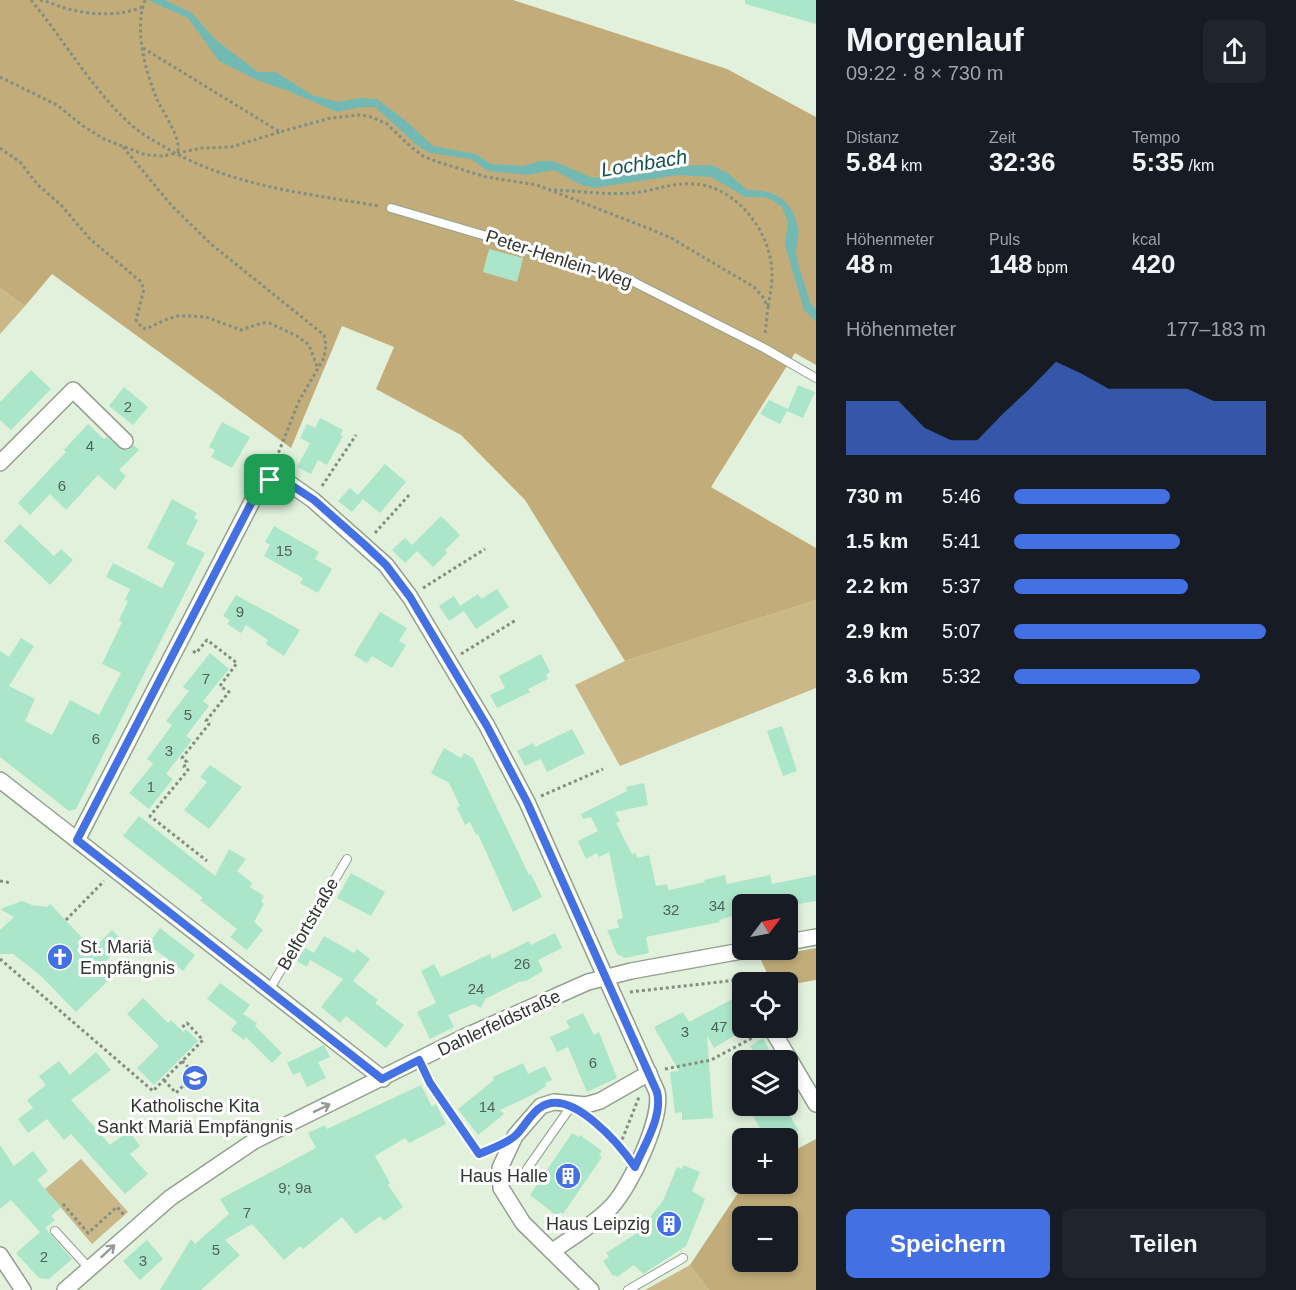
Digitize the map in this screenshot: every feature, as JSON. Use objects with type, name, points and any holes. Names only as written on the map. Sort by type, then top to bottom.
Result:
[{"type":"street","points":[[0,464],[73,390],[125,441]]},
{"type":"street","points":[[77,840],[258,490],[270,480],[285,481],[314,500],[365,545],[386,565],[410,597],[527,802],[657,1092],[658,1109],[654,1123],[635,1167],[613,1205],[553,1251]]},
{"type":"street","points":[[0,780],[382,1079]]},
{"type":"street","points":[[798,940],[816,937]]},
{"type":"street","name":"Dahlerfeldstraße","points":[[65,1290],[183,1187],[254,1141],[464,1038],[606,976],[732,953]]},
{"type":"street","points":[[771,1038],[816,1104]]},
{"type":"street","points":[[591,1290],[527,1227],[501,1188],[500,1168],[515,1136],[541,1106],[555,1102],[586,1105],[600,1101],[649,1073]]},
{"type":"street","points":[[0,1255],[23,1290]]},
{"type":"lane","name":"Peter-Henlein-Weg","points":[[391,208],[622,276],[764,348],[816,378]]},
{"type":"lane","name":"Belfortstraße","points":[[269,990],[347,859]]},
{"type":"lane","points":[[527,1169],[572,1105]]},
{"type":"lane","points":[[55,1231],[89,1268]]},
{"type":"lane","points":[[628,1290],[683,1258]]},
{"type":"path","points":[[31,0],[116,110],[143,134],[176,154],[259,186],[391,208]]},
{"type":"path","points":[[40,0],[70,10],[89,13],[124,13],[144,3],[142,48],[156,98],[179,144],[180,149],[176,154]]},
{"type":"path","points":[[142,48],[280,132]]},
{"type":"path","points":[[0,77],[57,105],[83,126],[123,147],[156,157],[202,148],[231,147],[331,118],[358,115],[369,116],[387,124],[410,146],[429,158],[486,177],[550,190],[634,192],[678,183],[699,184],[723,193],[743,207],[759,229],[764,241],[772,273],[764,348]]},
{"type":"path","points":[[123,147],[172,206],[211,244],[320,330],[326,339],[326,350],[318,369],[299,401],[270,480]]},
{"type":"path","points":[[0,148],[20,162],[38,185],[61,205],[96,245],[140,281],[144,289],[136,320],[142,328],[146,329],[178,316],[206,317],[241,330],[269,323],[297,336],[309,345],[316,357],[318,369]]},
{"type":"path","points":[[550,190],[671,238],[754,287],[768,307]]},
{"type":"path","points":[[314,500],[356,435]]},
{"type":"path","points":[[365,545],[410,494]]},
{"type":"path","points":[[410,597],[485,549]]},
{"type":"path","points":[[449,662],[516,620]]},
{"type":"path","points":[[179,641],[196,653],[207,640],[237,663],[220,686],[229,692],[206,721],[209,724],[182,758],[187,762],[183,766],[188,770],[150,816],[207,861]]},
{"type":"path","points":[[527,802],[603,769]]},
{"type":"path","points":[[66,920],[116,870]]},
{"type":"path","points":[[0,881],[11,883]]},
{"type":"path","points":[[0,959],[153,1091],[203,1040],[187,1023],[180,1029]]},
{"type":"path","points":[[614,994],[732,981]]},
{"type":"path","points":[[620,1145],[649,1073],[711,1060],[751,1038]]},
{"type":"path","points":[[419,1060],[430,1083],[479,1154],[515,1136]]},
{"type":"path","points":[[164,1080],[176,1093],[195,1074],[182,1061]]},
{"type":"path","points":[[572,1105],[620,1145],[635,1167]]},
{"type":"path","points":[[63,1204],[88,1233],[117,1207],[135,1227]]},
{"type":"shaded area","points":[[0,0],[513,0],[727,69],[816,117],[816,365],[795,353],[711,487],[816,548],[816,600],[625,661],[525,500],[461,435],[376,389],[394,347],[342,326],[291,448],[52,274],[25,306],[0,288]]},
{"type":"shaded area","points":[[0,288],[25,306],[0,334]]},
{"type":"shaded area","points":[[816,600],[816,688],[620,766],[575,685],[625,661]]},
{"type":"shaded area","points":[[816,948],[816,980],[798,983],[798,972],[766,972],[761,960],[798,960],[798,951]]},
{"type":"shaded area","points":[[816,1139],[816,1290],[709,1290],[690,1265],[737,1194],[798,1194],[798,1149]]},
{"type":"shaded area","points":[[81,1159],[128,1212],[92,1244],[45,1189]]},
{"type":"shaded area","points":[[690,1265],[709,1290],[645,1290]]},
{"type":"water","points":[[148,0],[165,0],[192,13],[216,40],[258,72],[276,72],[312,95],[338,102],[360,98],[377,99],[405,120],[433,146],[476,154],[491,164],[523,166],[540,161],[553,161],[593,178],[670,166],[712,165],[729,174],[747,190],[774,194],[787,203],[795,218],[798,231],[797,258],[810,303],[816,309],[816,322],[804,310],[785,245],[788,222],[782,207],[772,200],[764,197],[745,197],[711,177],[678,175],[594,188],[581,185],[554,170],[528,175],[488,171],[471,159],[430,153],[418,146],[375,107],[337,112],[257,80],[219,61],[188,18]]},
{"type":"building","points":[[745,0],[816,0],[816,24],[745,4]]},
{"type":"building","points":[[489,249],[523,258],[517,282],[483,272]]},
{"type":"building","points":[[31,370],[51,389],[11,430],[0,420],[0,402]]},
{"type":"building","points":[[798,385],[815,392],[803,418],[787,411]]},
{"type":"building","points":[[124,387],[148,407],[133,425],[109,406]]},
{"type":"building","points":[[769,400],[788,409],[780,424],[760,414]]},
{"type":"building","points":[[320,418],[343,430],[340,435],[343,436],[327,465],[318,460],[311,474],[297,467],[310,443],[300,438],[307,424],[315,428]]},
{"type":"building","points":[[222,422],[250,437],[232,468],[211,457],[215,450],[209,447]]},
{"type":"building","points":[[88,424],[104,439],[107,437],[122,450],[128,450],[134,445],[139,450],[119,470],[126,476],[115,490],[98,475],[66,510],[50,494],[30,515],[18,503],[66,452],[64,450]]},
{"type":"building","points":[[385,464],[406,482],[380,513],[363,499],[352,512],[338,501],[350,488],[358,495]]},
{"type":"building","points":[[172,499],[197,513],[194,518],[198,520],[186,544],[205,553],[76,809],[69,811],[0,757],[0,651],[9,657],[21,638],[34,646],[9,686],[35,699],[25,721],[52,735],[70,700],[99,715],[121,673],[102,664],[122,622],[119,620],[128,601],[125,600],[130,589],[106,577],[113,563],[162,588],[175,563],[147,548]]},
{"type":"building","points":[[441,516],[460,535],[433,567],[417,551],[405,563],[392,550],[405,538],[412,545]]},
{"type":"building","points":[[20,524],[54,556],[61,549],[73,560],[50,585],[4,541]]},
{"type":"building","points":[[274,526],[319,552],[315,559],[332,569],[318,593],[300,583],[303,578],[264,556],[270,545],[265,542]]},
{"type":"building","points":[[497,589],[509,607],[476,629],[464,611],[449,621],[439,606],[454,596],[460,606],[478,594],[481,599]]},
{"type":"building","points":[[236,595],[300,630],[284,656],[266,644],[268,640],[246,625],[241,633],[227,624],[230,620],[223,616]]},
{"type":"building","points":[[380,612],[407,628],[399,641],[406,645],[392,668],[372,656],[367,663],[354,655]]},
{"type":"building","points":[[210,653],[229,669],[203,701],[209,706],[186,736],[192,740],[166,774],[173,779],[149,809],[129,793],[153,764],[147,759],[172,725],[166,721],[189,691],[183,687]]},
{"type":"building","points":[[541,654],[550,672],[546,675],[548,679],[528,689],[530,692],[497,708],[490,695],[505,688],[499,676]]},
{"type":"building","points":[[782,726],[797,771],[783,776],[767,731]]},
{"type":"building","points":[[572,729],[585,753],[547,772],[541,759],[525,766],[517,751],[533,743],[535,747]]},
{"type":"building","points":[[444,748],[461,758],[464,753],[473,758],[529,875],[531,874],[542,897],[513,912],[478,834],[476,835],[470,822],[465,825],[457,808],[460,806],[449,783],[431,773]]},
{"type":"building","points":[[210,765],[242,787],[209,829],[184,810],[207,782],[200,777]]},
{"type":"building","points":[[644,783],[648,805],[615,812],[620,821],[616,823],[632,854],[636,853],[637,858],[649,855],[656,886],[667,884],[669,890],[725,875],[727,884],[770,875],[772,884],[816,875],[816,901],[798,904],[798,894],[732,894],[732,916],[719,920],[720,922],[646,937],[649,953],[625,958],[617,954],[607,930],[619,928],[617,920],[623,918],[609,852],[599,857],[597,853],[586,859],[578,841],[598,831],[591,817],[583,819],[581,814],[627,791],[626,787]]},
{"type":"building","points":[[139,816],[215,876],[229,849],[246,859],[237,871],[252,883],[250,887],[264,896],[261,902],[264,904],[254,922],[263,930],[247,950],[230,937],[237,929],[200,900],[203,898],[123,836]]},
{"type":"building","points":[[351,873],[385,892],[371,916],[337,898]]},
{"type":"building","name":"St. Mariä Empfängnis","points":[[22,901],[47,907],[50,904],[93,949],[112,930],[125,943],[104,963],[115,974],[76,1012],[40,975],[13,954],[0,954],[0,930],[14,917],[0,909]]},
{"type":"building","points":[[160,928],[195,955],[183,971],[148,944]]},
{"type":"building","points":[[555,933],[562,948],[538,960],[543,971],[485,999],[481,1008],[474,1004],[448,1015],[454,1027],[430,1039],[417,1012],[436,1003],[421,971],[434,964],[441,977],[490,954],[492,959],[529,941],[531,945]]},
{"type":"building","points":[[324,936],[354,953],[357,949],[370,959],[353,981],[378,1000],[375,1003],[404,1025],[386,1048],[346,1016],[340,1023],[321,1007],[343,979],[310,960],[307,967],[294,959],[302,946],[314,953]]},
{"type":"building","points":[[220,983],[250,1005],[243,1014],[257,1023],[255,1026],[282,1053],[272,1063],[246,1037],[244,1040],[231,1030],[237,1022],[207,999]]},
{"type":"building","points":[[143,998],[168,1023],[171,1020],[183,1032],[186,1029],[198,1041],[154,1085],[137,1068],[159,1046],[127,1014]]},
{"type":"building","points":[[732,999],[732,1037],[714,1048],[707,1035],[713,1118],[682,1120],[682,1112],[675,1113],[670,1072],[679,1071],[654,1027],[683,1012],[689,1022]]},
{"type":"building","points":[[583,1013],[594,1035],[599,1032],[617,1078],[587,1092],[568,1047],[557,1052],[550,1037],[570,1028],[566,1021]]},
{"type":"building","points":[[763,1038],[770,1050],[752,1050],[750,1046]]},
{"type":"building","points":[[324,1045],[330,1057],[318,1062],[326,1078],[307,1087],[300,1072],[293,1075],[287,1063]]},
{"type":"building","points":[[96,1052],[111,1070],[71,1100],[110,1145],[129,1131],[140,1146],[130,1154],[148,1174],[125,1194],[71,1134],[64,1140],[47,1119],[28,1133],[18,1119],[33,1108],[27,1100],[46,1085],[39,1076],[59,1061],[70,1075]]},
{"type":"building","points":[[523,1063],[528,1074],[545,1066],[552,1080],[545,1083],[546,1086],[536,1093],[500,1110],[504,1114],[478,1135],[458,1109],[494,1080],[493,1077]]},
{"type":"building","points":[[421,1085],[432,1107],[436,1104],[446,1124],[409,1143],[405,1138],[375,1156],[390,1183],[388,1185],[403,1207],[384,1221],[380,1216],[356,1234],[342,1217],[303,1249],[300,1246],[284,1260],[252,1224],[225,1240],[240,1255],[201,1290],[160,1290],[191,1239],[195,1244],[229,1214],[220,1199],[316,1148],[308,1133],[325,1125],[327,1129]]},
{"type":"building","points":[[753,1116],[790,1116],[797,1128],[760,1128]]},
{"type":"building","name":"Haus Halle","points":[[572,1133],[579,1137],[580,1135],[602,1151],[599,1155],[602,1157],[563,1214],[560,1212],[557,1216],[530,1195]]},
{"type":"building","points":[[0,1145],[14,1166],[33,1151],[48,1171],[37,1180],[61,1207],[51,1216],[55,1220],[45,1228],[72,1259],[49,1279],[39,1278],[16,1253],[40,1232],[11,1200],[0,1209]]},
{"type":"building","name":"Haus Leipzig","points":[[683,1165],[700,1172],[692,1191],[705,1199],[686,1246],[643,1274],[634,1265],[617,1277],[613,1276],[603,1261],[609,1257],[606,1253],[637,1233],[663,1201],[677,1167],[682,1169]]},
{"type":"building","points":[[147,1240],[163,1259],[140,1280],[123,1261]]},
{"type":"place","name":"St. Mariä Empfängnis","points":[[60,957]]},
{"type":"place","name":"Katholische Kita Sankt Mariä Empfängnis","points":[[195,1078]]},
{"type":"place","name":"Haus Halle","points":[[568,1176]]},
{"type":"place","name":"Haus Leipzig","points":[[669,1224]]},
{"type":"route","points":[[270,480],[285,481],[314,500],[386,565],[410,597],[487,726],[552,855],[657,1092],[658,1109],[654,1123],[635,1167],[620,1145],[572,1105],[555,1102],[536,1110],[515,1136],[479,1154],[430,1083],[419,1060],[382,1079],[77,840],[258,490],[270,480]]},
{"type":"water label","name":"Lochbach","points":[[644,163]]}]
